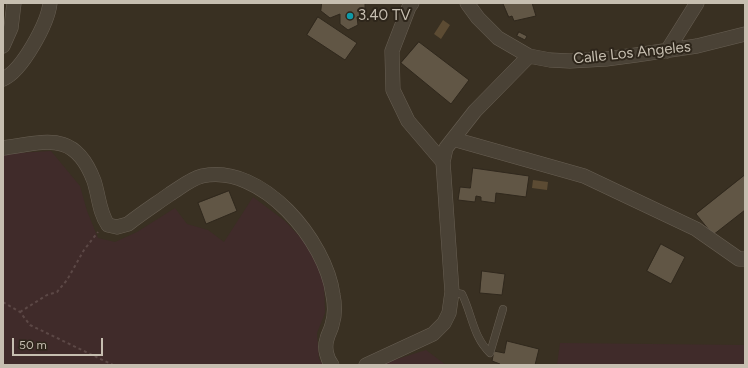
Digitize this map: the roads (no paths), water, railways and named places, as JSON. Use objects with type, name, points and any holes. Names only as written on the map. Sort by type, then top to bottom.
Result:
[{"type":"street","points":[[3,46],[11,28],[14,3]]},
{"type":"street","points":[[4,78],[18,66],[39,36],[46,21],[50,3]]},
{"type":"street","points":[[412,3],[409,7],[392,51],[393,90],[408,122],[443,162]]},
{"type":"street","name":"Calle Los Angeles","points":[[467,3],[478,18],[498,38],[529,56],[550,60],[570,61],[606,59],[667,51],[697,46],[745,34]]},
{"type":"street","points":[[667,51],[697,3]]},
{"type":"street","points":[[366,365],[433,334],[444,323],[449,313],[452,292],[443,162],[446,148],[475,111],[529,56]]},
{"type":"street","points":[[453,139],[584,176],[696,229],[739,259],[745,259]]},
{"type":"street","points":[[3,148],[56,142],[66,145],[76,152],[86,164],[94,181],[103,217],[108,225],[117,227],[128,224],[200,176],[216,174],[231,175],[249,182],[267,193],[294,216],[310,236],[320,255],[329,278],[333,294],[333,319],[332,326],[326,340],[326,349],[329,361],[332,365]]},
{"type":"lane","points":[[452,292],[462,294],[468,306],[475,331],[484,348],[490,353],[503,309]]},
{"type":"place","name":"3.40 TV","points":[[350,16]]}]
